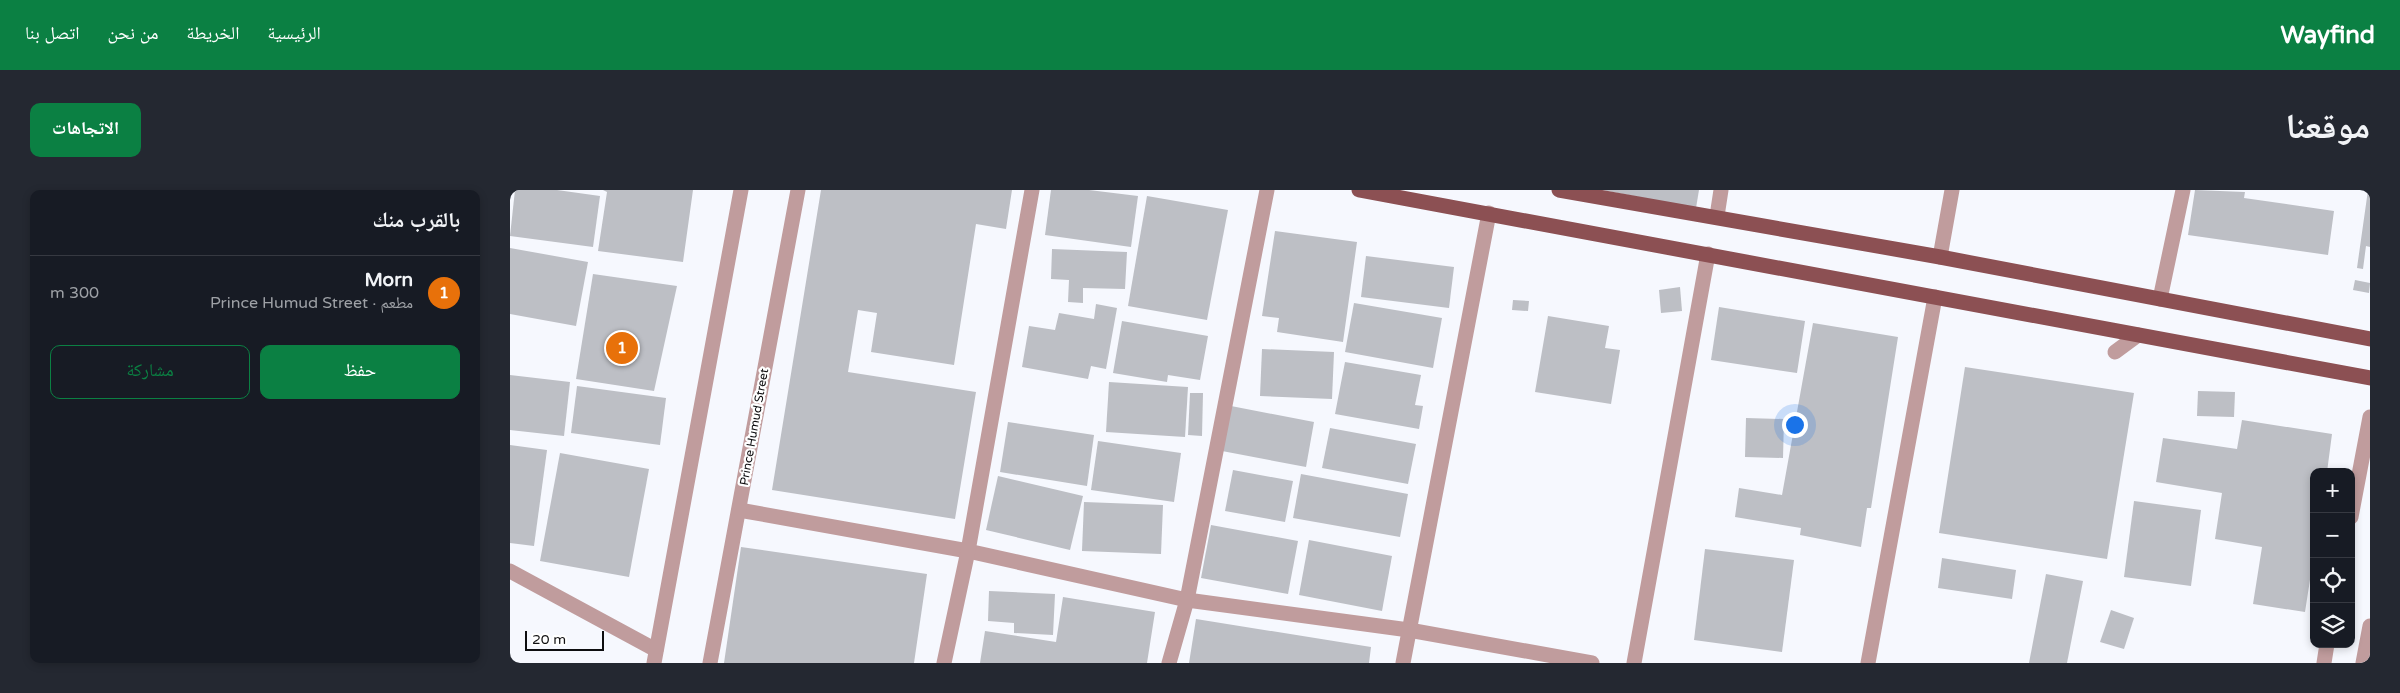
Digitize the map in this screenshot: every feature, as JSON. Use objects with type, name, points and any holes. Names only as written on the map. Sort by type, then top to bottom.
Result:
[{"type":"main road","points":[[1359,190],[2370,378]]},
{"type":"main road","points":[[1559,190],[1717,216],[2370,339]]},
{"type":"street","points":[[510,571],[655,656],[741,190]]},
{"type":"street","name":"Prince Humud Street","points":[[710,663],[798,190]]},
{"type":"street","points":[[944,663],[968,551],[1032,190]]},
{"type":"street","points":[[1169,663],[1187,600],[1267,190]]},
{"type":"street","points":[[1717,216],[1721,190]]},
{"type":"street","points":[[1940,257],[1952,190]]},
{"type":"street","points":[[2160,299],[2183,190]]},
{"type":"street","points":[[1403,663],[1489,213]]},
{"type":"street","points":[[1634,663],[1708,254]]},
{"type":"street","points":[[1868,663],[1935,297]]},
{"type":"street","points":[[2115,352],[2138,335]]},
{"type":"street","points":[[2352,513],[2370,417]]},
{"type":"street","points":[[739,510],[968,551],[1187,600],[1409,630],[1592,663]]},
{"type":"street","points":[[2363,663],[2370,626]]},
{"type":"street","points":[[2324,663],[2326,648]]},
{"type":"building","points":[[515,190],[557,190],[600,196],[593,247],[510,236]]},
{"type":"building","points":[[603,190],[693,190],[683,262],[598,251],[607,192]]},
{"type":"building","points":[[821,190],[1012,190],[1006,229],[976,224],[954,365],[871,352],[877,313],[858,310],[848,372],[976,392],[955,519],[772,490]]},
{"type":"building","points":[[1051,190],[1089,190],[1138,196],[1131,247],[1045,235]]},
{"type":"building","points":[[1602,190],[1699,190],[1696,208]]},
{"type":"building","points":[[2195,190],[2245,192],[2244,198],[2334,211],[2328,255],[2188,235]]},
{"type":"building","points":[[2368,190],[2370,190],[2370,247],[2366,246],[2363,269],[2357,268]]},
{"type":"building","points":[[1147,196],[1228,210],[1207,320],[1128,306]]},
{"type":"building","points":[[1275,231],[1357,242],[1343,342],[1277,332],[1279,318],[1262,316]]},
{"type":"building","points":[[510,248],[588,262],[576,326],[510,314]]},
{"type":"building","points":[[1052,249],[1127,252],[1125,289],[1083,288],[1083,303],[1068,302],[1069,280],[1051,279]]},
{"type":"building","points":[[1366,256],[1454,267],[1449,308],[1361,297]]},
{"type":"building","points":[[593,274],[677,286],[654,391],[576,379]]},
{"type":"building","points":[[2355,280],[2370,283],[2369,293],[2353,290]]},
{"type":"building","points":[[1680,287],[1682,311],[1661,313],[1659,290]]},
{"type":"building","points":[[1513,300],[1529,301],[1528,311],[1512,310]]},
{"type":"building","points":[[1354,303],[1442,318],[1433,368],[1345,352]]},
{"type":"building","points":[[1096,304],[1117,308],[1106,369],[1091,366],[1088,379],[1022,367],[1029,326],[1055,330],[1059,313],[1094,319]]},
{"type":"building","points":[[1719,307],[1805,321],[1797,373],[1711,360]]},
{"type":"building","points":[[1548,316],[1609,326],[1605,348],[1620,350],[1611,404],[1535,392]]},
{"type":"building","points":[[1122,321],[1208,336],[1200,380],[1168,375],[1167,382],[1113,373]]},
{"type":"building","points":[[1813,323],[1898,337],[1871,508],[1867,508],[1861,547],[1800,535],[1801,528],[1735,517],[1739,488],[1782,495]]},
{"type":"building","points":[[1262,349],[1334,352],[1332,399],[1260,396]]},
{"type":"building","points":[[1345,362],[1421,375],[1415,405],[1423,406],[1419,429],[1335,414]]},
{"type":"building","points":[[1965,367],[2134,393],[2107,559],[1939,533]]},
{"type":"building","points":[[510,375],[570,382],[564,436],[510,430]]},
{"type":"building","points":[[1109,382],[1188,387],[1185,437],[1106,432]]},
{"type":"building","points":[[577,386],[666,398],[660,445],[571,433]]},
{"type":"building","points":[[2198,391],[2235,392],[2234,417],[2197,416]]},
{"type":"building","points":[[1190,393],[1203,393],[1202,436],[1188,435]]},
{"type":"building","points":[[1231,406],[1314,422],[1306,467],[1222,451]]},
{"type":"building","points":[[1746,418],[1784,419],[1783,458],[1745,457]]},
{"type":"building","points":[[2242,420],[2332,434],[2328,468],[2310,468],[2310,580],[2305,612],[2253,604],[2262,547],[2215,539],[2222,493],[2156,482],[2163,438],[2237,449]]},
{"type":"building","points":[[1008,422],[1094,435],[1087,486],[1000,472]]},
{"type":"building","points":[[1330,428],[1416,444],[1408,484],[1322,468]]},
{"type":"building","points":[[1098,441],[1181,453],[1174,502],[1091,490]]},
{"type":"building","points":[[510,445],[547,450],[534,546],[510,543]]},
{"type":"building","points":[[560,453],[649,469],[629,577],[540,561]]},
{"type":"building","points":[[1233,470],[1293,481],[1285,522],[1225,511]]},
{"type":"building","points":[[1301,474],[1408,494],[1400,537],[1293,518]]},
{"type":"building","points":[[998,476],[1083,496],[1070,550],[986,530]]},
{"type":"building","points":[[2134,501],[2201,510],[2191,586],[2124,577]]},
{"type":"building","points":[[1084,502],[1163,505],[1161,554],[1082,551]]},
{"type":"building","points":[[1211,525],[1298,541],[1288,594],[1201,578]]},
{"type":"building","points":[[1309,540],[1392,556],[1382,611],[1299,595]]},
{"type":"building","points":[[741,547],[927,574],[914,663],[724,663]]},
{"type":"building","points":[[1705,549],[1794,560],[1782,652],[1694,640]]},
{"type":"building","points":[[1942,558],[2016,570],[2012,599],[1938,588]]},
{"type":"building","points":[[2046,574],[2083,581],[2067,663],[2029,663]]},
{"type":"building","points":[[989,591],[1055,594],[1053,635],[1014,633],[1014,623],[988,621]]},
{"type":"building","points":[[1063,597],[1155,612],[1147,663],[980,663],[985,631],[1056,642]]},
{"type":"building","points":[[2111,610],[2134,618],[2124,649],[2100,642]]},
{"type":"building","points":[[1196,619],[1371,647],[1369,663],[1189,663]]},
{"type":"place","name":"Morn","points":[[622,348]]}]
